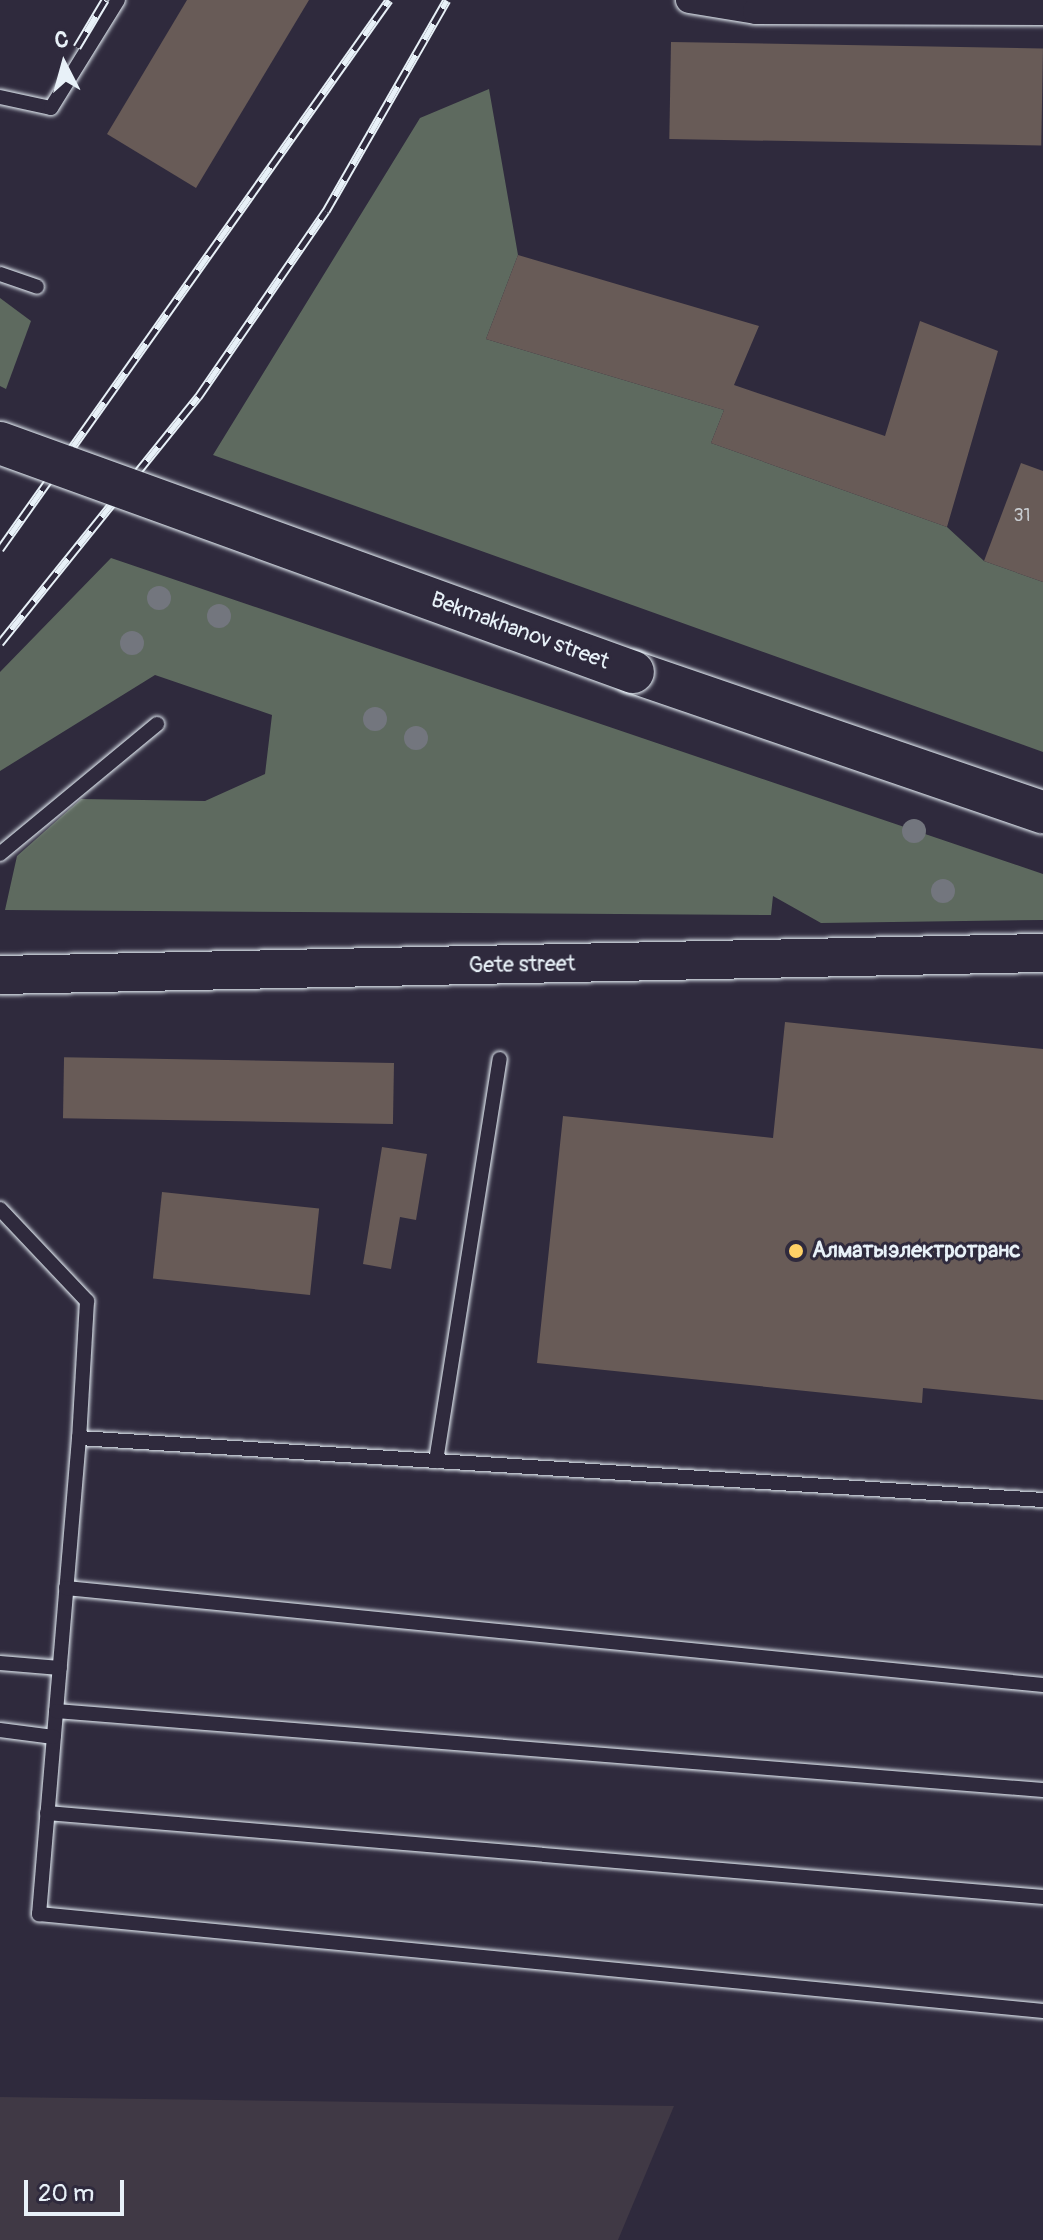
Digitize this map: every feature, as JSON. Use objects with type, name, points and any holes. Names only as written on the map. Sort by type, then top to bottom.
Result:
[{"type":"main road","name":"Bekmakhanov street","points":[[0,443],[633,672],[1043,812]]},
{"type":"main road","name":"Gete street","points":[[0,975],[1043,953]]},
{"type":"street","points":[[689,0],[756,11],[1043,12]]},
{"type":"lane","points":[[0,97],[51,108],[118,0]]},
{"type":"lane","points":[[0,274],[37,287]]},
{"type":"lane","points":[[0,854],[157,724]]},
{"type":"lane","points":[[436,1461],[500,1059]]},
{"type":"lane","points":[[0,1209],[87,1301],[79,1438],[39,1914],[1043,2011]]},
{"type":"lane","points":[[79,1438],[1043,1500]]},
{"type":"lane","points":[[66,1588],[1043,1685]]},
{"type":"lane","points":[[0,1663],[60,1668]]},
{"type":"lane","points":[[56,1711],[1043,1790]]},
{"type":"lane","points":[[0,1730],[54,1737]]},
{"type":"lane","points":[[47,1813],[1043,1897]]},
{"type":"shaded area","points":[[0,2097],[674,2106],[618,2240],[0,2240]]},
{"type":"green space","points":[[489,89],[518,255],[486,339],[724,410],[711,443],[947,527],[984,561],[1043,582],[1043,752],[213,455],[420,118]]},
{"type":"green space","points":[[0,298],[31,321],[6,389],[0,386]]},
{"type":"green space","points":[[111,558],[1043,874],[1043,920],[821,923],[773,896],[771,915],[5,910],[17,856],[81,799],[205,801],[265,774],[272,715],[155,675],[0,771],[0,672]]},
{"type":"building","points":[[187,0],[309,0],[196,188],[107,134]]},
{"type":"building","points":[[671,42],[1043,48],[1041,145],[669,139]]},
{"type":"building","points":[[518,255],[759,326],[734,385],[885,436],[920,321],[998,351],[947,527],[711,443],[724,410],[486,339]]},
{"type":"building","points":[[1021,463],[1043,471],[1043,582],[984,561]]},
{"type":"building","name":"Алматыэлектротранс","points":[[785,1022],[1043,1049],[1043,1400],[923,1388],[922,1403],[537,1363],[563,1116],[773,1138]]},
{"type":"building","points":[[64,1057],[394,1063],[393,1124],[63,1118]]},
{"type":"building","points":[[382,1147],[427,1154],[416,1220],[400,1217],[391,1269],[363,1264]]},
{"type":"building","points":[[162,1192],[319,1209],[310,1295],[153,1279]]},
{"type":"railway","points":[[77,47],[105,0]]},
{"type":"railway","points":[[0,549],[389,0]]},
{"type":"railway","points":[[0,643],[198,397],[326,211],[447,0]]},
{"type":"place","name":"Алматыэлектротранс","points":[[796,1251]]}]
